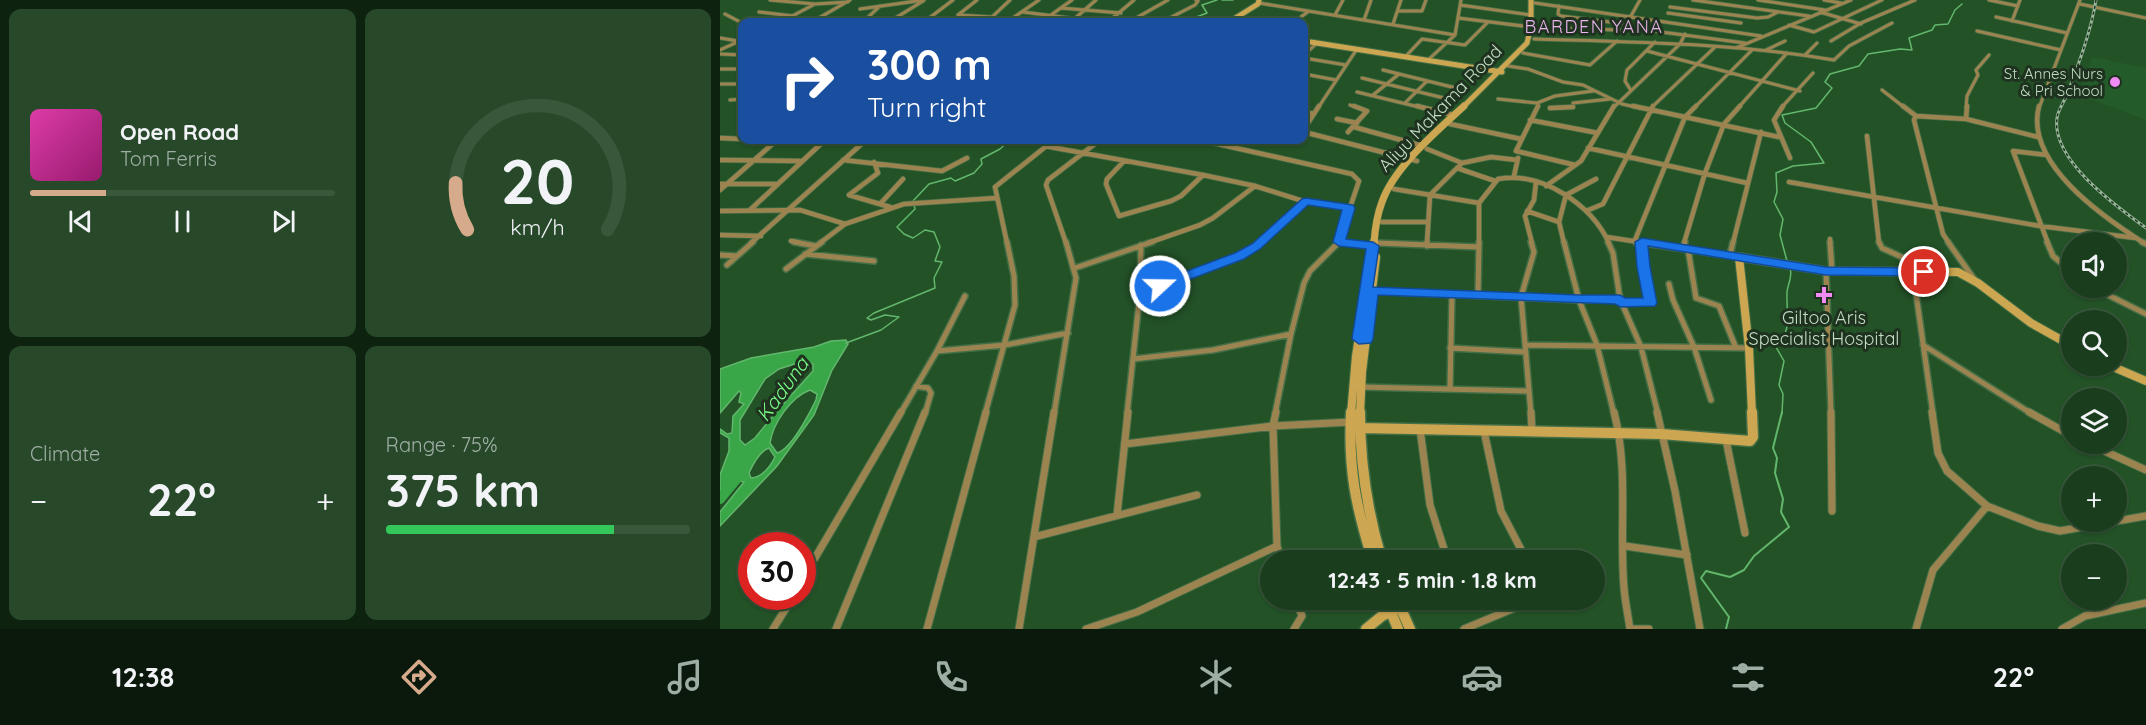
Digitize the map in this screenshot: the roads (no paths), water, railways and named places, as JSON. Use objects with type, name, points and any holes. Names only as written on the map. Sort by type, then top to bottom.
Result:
[{"type":"street","points":[[770,0],[814,2],[857,0]]},
{"type":"street","points":[[860,9],[892,2],[925,0]]},
{"type":"street","points":[[896,18],[925,0]]},
{"type":"street","points":[[929,18],[953,0]]},
{"type":"street","points":[[978,0],[958,15],[992,17],[1010,0]]},
{"type":"street","points":[[1013,18],[1039,0]]},
{"type":"street","points":[[1051,17],[1072,0]]},
{"type":"street","points":[[1075,18],[1096,0]]},
{"type":"street","points":[[1114,18],[1134,0]]},
{"type":"street","points":[[1136,18],[1168,0]]},
{"type":"street","points":[[1169,18],[1196,5],[1198,1],[1196,0]]},
{"type":"street","points":[[1334,0],[1342,1],[1335,15]]},
{"type":"street","points":[[1364,20],[1371,0]]},
{"type":"street","points":[[1393,24],[1401,0]]},
{"type":"street","points":[[1398,10],[1422,11],[1426,0]]},
{"type":"street","points":[[1458,18],[1533,27],[1621,31],[1640,0]]},
{"type":"street","points":[[1664,22],[1673,0]]},
{"type":"street","points":[[1696,0],[1810,16]]},
{"type":"street","points":[[1758,0],[1784,2],[1826,10]]},
{"type":"street","points":[[1824,0],[1843,3]]},
{"type":"street","points":[[1735,48],[1851,0]]},
{"type":"street","points":[[1789,25],[1814,32],[1882,0]]},
{"type":"street","points":[[1832,41],[1861,24],[1915,0]]},
{"type":"street","points":[[1989,0],[2018,6]]},
{"type":"street","points":[[2012,21],[2020,0]]},
{"type":"street","points":[[819,18],[849,1]]},
{"type":"street","points":[[1235,18],[1260,1],[1455,34]]},
{"type":"street","points":[[1534,1],[1761,36]]},
{"type":"street","name":"Aliyu Makama Road","points":[[1378,550],[1362,487],[1355,425],[1363,339],[1383,200],[1453,115],[1523,53],[1534,39],[1531,15],[1534,1]]},
{"type":"street","name":"Aliyu Makama Road","points":[[1425,148],[1527,43],[1533,27],[1534,1]]},
{"type":"street","points":[[790,18],[814,2]]},
{"type":"street","points":[[1428,60],[1455,34],[1461,2],[1531,15]]},
{"type":"street","points":[[2146,18],[2080,2],[2037,115],[2038,137],[2047,155],[2076,190],[2146,244]]},
{"type":"street","points":[[868,18],[880,6]]},
{"type":"street","points":[[1559,6],[1558,14],[1561,16],[1627,24]]},
{"type":"street","points":[[1670,7],[1757,18],[1778,12]]},
{"type":"street","points":[[1061,8],[1121,13]]},
{"type":"street","points":[[1299,18],[1309,11]]},
{"type":"street","points":[[759,12],[795,16]]},
{"type":"street","points":[[1023,12],[1056,18]]},
{"type":"street","points":[[1820,12],[1861,24]]},
{"type":"street","points":[[1668,13],[1741,23]]},
{"type":"street","points":[[725,14],[738,21]]},
{"type":"street","points":[[1534,39],[1716,46],[1835,60],[1850,46],[1892,23],[1876,17]]},
{"type":"street","points":[[1996,17],[2067,33]]},
{"type":"street","points":[[1642,42],[1651,20]]},
{"type":"street","points":[[1405,57],[1422,39],[1465,45],[1488,22]]},
{"type":"street","points":[[1646,30],[1745,43]]},
{"type":"street","points":[[1977,31],[2061,50]]},
{"type":"street","points":[[1546,186],[1581,161],[1617,102],[1680,44],[1684,34]]},
{"type":"street","points":[[720,38],[738,41]]},
{"type":"street","points":[[1765,51],[1785,41]]},
{"type":"street","points":[[1308,42],[1503,70],[1528,69],[1563,82],[1583,85],[1617,102],[1779,137]]},
{"type":"street","points":[[1523,53],[1590,65],[1617,42]]},
{"type":"street","points":[[1630,89],[1625,81],[1627,70],[1655,42]]},
{"type":"street","points":[[720,52],[738,43]]},
{"type":"street","points":[[1308,52],[1317,43]]},
{"type":"street","points":[[1805,55],[1817,43]]},
{"type":"street","points":[[1586,211],[1603,204],[1650,109],[1716,46]]},
{"type":"street","points":[[1308,124],[1357,49]]},
{"type":"street","points":[[1372,291],[1651,301],[1638,241],[1665,165],[1685,117],[1752,50]]},
{"type":"street","points":[[1647,51],[1800,91]]},
{"type":"street","points":[[720,52],[738,54]]},
{"type":"street","points":[[1736,348],[1719,306],[1696,298],[1685,248],[1705,173],[1724,124],[1787,53]]},
{"type":"street","points":[[1966,119],[1967,96],[1978,75],[1976,70],[1989,55]]},
{"type":"street","points":[[1308,57],[1346,65]]},
{"type":"street","points":[[720,69],[738,69]]},
{"type":"street","points":[[1383,70],[1456,88]]},
{"type":"street","points":[[1790,158],[1779,137],[1774,120],[1782,107],[1800,91],[1813,73]]},
{"type":"street","points":[[1373,95],[1399,74]]},
{"type":"street","points":[[1308,77],[1310,75],[1336,80]]},
{"type":"street","points":[[1362,78],[1448,99]]},
{"type":"street","points":[[1405,103],[1427,81]]},
{"type":"street","points":[[720,84],[738,84]]},
{"type":"street","points":[[1882,90],[1916,116],[1966,119],[2038,137]]},
{"type":"street","points":[[1498,99],[1537,103],[1541,99],[1593,91]]},
{"type":"street","points":[[1357,92],[1453,115]]},
{"type":"street","points":[[1570,93],[1575,113]]},
{"type":"street","points":[[730,100],[738,99]]},
{"type":"street","points":[[1550,108],[1612,99]]},
{"type":"street","points":[[1348,132],[1366,110],[1350,105]]},
{"type":"street","points":[[1514,176],[1519,154],[1516,149],[1538,106]]},
{"type":"street","points":[[1308,112],[1314,114]]},
{"type":"street","points":[[1916,116],[1914,120],[1943,234],[1974,279]]},
{"type":"street","points":[[1337,119],[1425,148],[1462,163]]},
{"type":"street","points":[[1530,120],[1598,133]]},
{"type":"street","points":[[1450,124],[1521,138]]},
{"type":"street","points":[[1308,131],[1415,160]]},
{"type":"street","points":[[1125,444],[1273,426],[1355,425],[1420,429],[1619,432],[1750,441],[1753,437],[1749,348],[1735,256],[1747,183],[1761,132]]},
{"type":"street","points":[[1867,136],[1879,243],[1882,248],[1935,272]]},
{"type":"street","points":[[720,138],[738,139]]},
{"type":"street","points":[[720,190],[772,144]]},
{"type":"street","points":[[750,210],[800,160],[820,144]]},
{"type":"street","points":[[727,265],[861,144]]},
{"type":"street","points":[[927,629],[1015,305],[1014,276],[995,187],[1048,144]]},
{"type":"street","points":[[1019,629],[1076,278],[1075,268],[1046,185],[1048,180],[1095,144]]},
{"type":"street","points":[[1218,144],[1352,174],[1359,181],[1339,242],[1310,271],[1304,284],[1291,334],[1273,426],[1278,550]]},
{"type":"street","points":[[1045,146],[1203,175],[1255,186],[1306,202],[1349,208]]},
{"type":"street","points":[[1588,148],[1747,183]]},
{"type":"street","points":[[2047,155],[2013,151],[2040,226],[2054,256],[2061,262]]},
{"type":"street","points":[[1519,154],[1575,165]]},
{"type":"street","points":[[1427,246],[1430,195],[1462,163],[1491,157],[1517,160]]},
{"type":"street","points":[[843,160],[942,171],[967,158]]},
{"type":"street","points":[[720,160],[800,160]]},
{"type":"street","name":"Aliyu Makama Road","points":[[1370,550],[1356,507],[1350,465],[1360,387],[1363,339],[1372,291],[1376,244],[1388,200],[1415,160]]},
{"type":"street","points":[[1124,161],[1107,179],[1106,184],[1119,216],[1171,201],[1181,196],[1203,175]]},
{"type":"street","points":[[874,162],[878,173],[849,195],[892,207]]},
{"type":"street","points":[[1457,168],[1495,181],[1514,176],[1536,182],[1566,195],[1579,203],[1606,237],[1613,253],[1620,301],[1641,347],[1662,434],[1700,629]]},
{"type":"street","points":[[880,204],[903,179]]},
{"type":"street","points":[[1596,179],[1566,195],[1559,222],[1579,300],[1597,345],[1619,432],[1623,480],[1624,587],[1630,629],[1649,629]]},
{"type":"street","points":[[1478,294],[1479,203],[1495,181]]},
{"type":"street","points":[[1532,430],[1521,297],[1534,252],[1525,222],[1527,211],[1534,200],[1536,182]]},
{"type":"street","points":[[1790,182],[2040,226],[2136,238]]},
{"type":"street","points":[[720,184],[776,184]]},
{"type":"street","points":[[1075,268],[1213,218],[1255,186]]},
{"type":"street","points":[[1394,189],[1479,203]]},
{"type":"street","points":[[786,269],[845,224],[892,207],[922,202],[997,198]]},
{"type":"street","points":[[1140,293],[1239,256],[1256,247],[1306,202]]},
{"type":"street","points":[[720,211],[800,210],[845,224]]},
{"type":"street","points":[[1527,211],[1559,222]]},
{"type":"street","points":[[1383,222],[1428,222]]},
{"type":"street","points":[[720,235],[761,236]]},
{"type":"street","points":[[1606,237],[1829,271],[1958,272],[1974,279],[2045,333],[2061,341]]},
{"type":"street","points":[[1830,239],[1832,510]]},
{"type":"street","points":[[791,241],[816,246]]},
{"type":"street","points":[[1339,242],[1479,247]]},
{"type":"street","points":[[1117,515],[1140,293],[1142,245]]},
{"type":"street","points":[[805,254],[874,261]]},
{"type":"street","points":[[720,255],[737,256]]},
{"type":"street","points":[[1916,263],[1924,272]]},
{"type":"street","points":[[1958,272],[1964,264]]},
{"type":"street","points":[[1913,272],[1938,453],[1947,471],[1987,506],[2060,531],[2146,516]]},
{"type":"street","points":[[1669,284],[1673,300],[1694,347],[1711,400]]},
{"type":"street","points":[[1450,389],[1452,294]]},
{"type":"street","points":[[816,556],[937,351],[966,296]]},
{"type":"street","points":[[2112,298],[2146,315]]},
{"type":"street","points":[[937,351],[1005,345],[1068,333]]},
{"type":"street","points":[[1133,359],[1225,348],[1291,334]]},
{"type":"street","points":[[1450,348],[1597,345],[1749,348]]},
{"type":"street","points":[[1923,345],[2009,401],[2061,430]]},
{"type":"street","points":[[2127,373],[2146,381]]},
{"type":"street","points":[[836,629],[930,401],[931,393],[928,388],[916,386]]},
{"type":"street","points":[[1360,387],[1528,391]]},
{"type":"street","points":[[1420,429],[1427,489],[1437,535],[1444,549]]},
{"type":"street","points":[[1484,430],[1502,511],[1522,550]]},
{"type":"street","points":[[1726,440],[1745,532]]},
{"type":"street","points":[[2112,454],[2146,470]]},
{"type":"street","points":[[1034,537],[1197,495]]},
{"type":"street","points":[[1916,629],[1933,570],[1987,506]]},
{"type":"street","points":[[1086,629],[1137,612],[1277,546]]},
{"type":"street","points":[[1625,546],[1687,555]]},
{"type":"street","points":[[2062,629],[2085,616],[2146,603]]},
{"type":"street","points":[[773,629],[785,610]]},
{"type":"street","points":[[1294,629],[1302,616],[1300,610]]},
{"type":"street","points":[[1366,629],[1387,610]]},
{"type":"street","points":[[1395,610],[1401,627]]},
{"type":"street","points":[[1464,629],[1510,610]]},
{"type":"waterway","points":[[1194,18],[1207,13],[1202,5],[1217,0]]},
{"type":"waterway","points":[[1222,0],[1233,0]]},
{"type":"waterway","points":[[1787,261],[1780,235],[1783,219],[1774,202],[1777,192],[1776,173],[1793,166],[1824,163],[1811,142],[1785,123],[1782,115],[1816,108],[1832,88],[1825,82],[1830,74],[1859,66],[1868,54],[1900,49],[1912,50],[1909,38],[1932,30],[1935,25],[1948,24],[1955,10],[1962,4]]},
{"type":"waterway","points":[[913,201],[929,184],[951,178],[955,181],[974,173],[982,164],[981,159],[1006,144]]},
{"type":"waterway","points":[[846,343],[881,330],[899,317],[885,315],[871,320],[867,318],[874,313],[935,288],[934,278],[942,262],[935,261],[940,247],[934,232],[925,230],[913,238],[904,234],[897,227],[915,209],[914,205]]},
{"type":"waterway","points":[[1782,414],[1783,394],[1779,385],[1784,361],[1776,347],[1787,328],[1790,268]]},
{"type":"waterway","points":[[1726,629],[1729,617],[1701,578],[1706,571],[1730,577],[1744,570],[1754,556],[1789,527],[1781,512],[1783,499],[1775,473],[1777,458],[1773,448],[1782,412]]},
{"type":"waterway","name":"Kaduna","points":[[720,499],[739,476]]},
{"type":"railway","points":[[2096,0],[2084,47],[2057,118],[2058,134],[2064,150],[2088,180],[2103,195],[2146,228]]},
{"type":"place","name":"St. Annes Nurs & Pri School","points":[[2115,82]]},
{"type":"place","name":"Giltoo Aris Specialist Hospital","points":[[1824,295]]},
{"type":"district","name":"BARDEN YANA","points":[[1594,26]]}]
